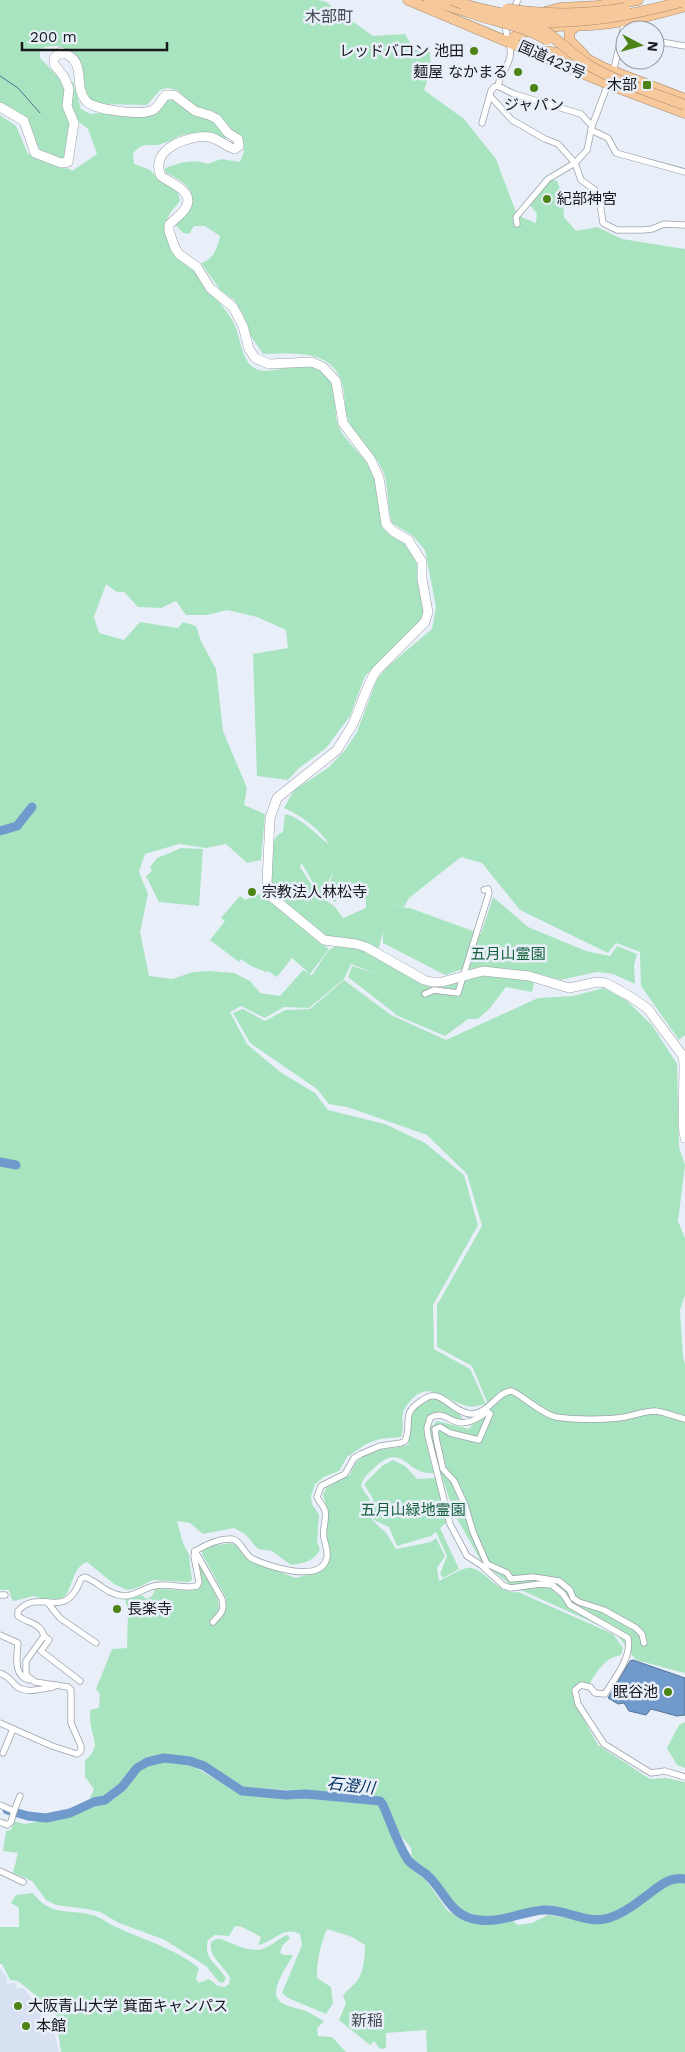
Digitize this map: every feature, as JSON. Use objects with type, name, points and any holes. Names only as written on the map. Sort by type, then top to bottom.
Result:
[{"type":"highway","points":[[408,0],[510,41]]},
{"type":"highway","points":[[429,0],[553,13],[606,11],[663,0]]},
{"type":"highway","points":[[452,0],[506,14],[531,23],[553,36],[580,59],[602,72],[685,105]]},
{"type":"highway","points":[[510,41],[540,15],[553,9],[597,6],[638,0]]},
{"type":"highway","points":[[465,5],[513,19],[571,21],[606,18],[684,3]]},
{"type":"highway","points":[[628,20],[684,3]]},
{"type":"highway","points":[[465,5],[483,18],[515,25],[534,33],[600,76],[685,109]]},
{"type":"highway","points":[[510,41],[517,35],[531,29],[615,22]]},
{"type":"highway","points":[[576,26],[570,31],[569,40],[588,59]]},
{"type":"highway","name":"国道423号","points":[[510,41],[537,50],[574,54],[613,72],[685,99]]},
{"type":"highway","name":"国道423号","points":[[510,41],[608,84],[685,113]]},
{"type":"street","points":[[482,123],[490,96],[494,87],[498,86],[510,56],[510,41],[505,25],[518,0]]},
{"type":"street","points":[[665,43],[685,46]]},
{"type":"street","points":[[0,107],[24,121],[35,153],[61,163],[68,162],[74,123],[67,106],[69,89],[64,77],[54,64],[54,58],[61,52],[69,54],[74,59],[79,72],[82,95],[93,107],[145,112],[155,108],[166,96],[174,95],[196,112],[213,116],[239,142],[239,146],[235,149],[211,137],[194,137],[174,146],[160,158],[161,176],[183,189],[188,201],[186,208],[169,225],[169,231],[175,248],[184,258],[197,267],[210,288],[233,307],[243,326],[249,350],[258,361],[269,364],[312,362],[323,367],[336,381],[342,424],[376,469],[381,486],[386,524],[389,529],[408,540],[422,562],[422,579],[428,612],[425,622],[376,671],[353,724],[337,750],[277,798],[270,818],[267,868],[269,890],[273,898],[324,940],[366,947],[424,980],[442,982],[483,971],[499,971],[529,976],[569,988],[597,982],[606,983],[631,997],[648,1009],[682,1056],[684,1064],[683,1126],[685,1138]]},
{"type":"street","points":[[516,224],[516,217],[548,179],[576,163],[587,150],[592,128],[615,65]]},
{"type":"street","points":[[498,86],[514,94],[581,114],[592,128],[608,138],[616,153],[685,172]]},
{"type":"street","points":[[490,96],[512,120],[545,139],[558,144],[576,163],[581,180],[595,190],[599,196],[605,226],[617,230],[643,230],[652,229],[664,224],[685,225]]},
{"type":"street","points":[[426,994],[434,990],[458,994],[490,893],[488,889],[484,890]]},
{"type":"street","points":[[80,1681],[41,1651],[49,1640],[44,1636],[42,1629],[18,1616],[18,1611],[28,1604],[38,1601],[59,1604],[74,1594],[81,1579],[85,1577],[112,1592],[125,1596],[154,1586],[164,1585],[191,1588],[198,1586],[199,1582],[194,1556],[196,1551],[214,1542],[233,1540],[252,1558],[294,1573],[318,1568],[327,1558],[323,1537],[325,1510],[317,1498],[321,1486],[345,1474],[354,1458],[361,1454],[380,1446],[401,1443],[405,1440],[409,1412],[429,1396],[440,1397],[458,1411],[466,1414],[475,1414],[485,1410],[505,1393],[515,1392],[532,1406],[556,1417],[612,1418],[657,1411],[685,1419]]},
{"type":"street","points":[[485,1410],[490,1414],[480,1440],[450,1433],[440,1426],[435,1429],[443,1469],[454,1481],[487,1564],[507,1573],[511,1579],[533,1577],[559,1580],[570,1590],[573,1598],[604,1610],[636,1628],[642,1634],[644,1642]]},
{"type":"street","points":[[485,1410],[484,1414],[478,1418],[462,1423],[446,1416],[434,1415],[430,1418],[427,1428],[450,1524],[467,1556],[481,1565],[504,1586],[511,1588],[540,1584],[552,1585],[563,1594],[570,1605],[628,1638],[628,1656],[605,1694],[595,1693],[590,1687],[581,1684],[575,1690],[578,1704],[604,1744],[651,1773],[665,1772],[685,1777]]},
{"type":"street","points":[[196,1551],[222,1598],[224,1606],[222,1612],[213,1622]]},
{"type":"street","points":[[47,1602],[60,1618],[96,1643]]},
{"type":"street","points":[[0,1635],[18,1643],[18,1672],[26,1680],[68,1687],[71,1690],[72,1722],[81,1751],[78,1754],[59,1749],[0,1723]]},
{"type":"street","points":[[30,1680],[26,1675],[26,1661],[44,1636]]},
{"type":"street","points":[[0,1673],[10,1678],[20,1688],[27,1690],[56,1685]]},
{"type":"street","points":[[3,1753],[13,1729]]},
{"type":"street","points":[[0,1822],[7,1825],[11,1822],[20,1796]]},
{"type":"street","points":[[0,1805],[14,1811]]},
{"type":"street","points":[[0,1871],[23,1882]]},
{"type":"shaded area","name":"大阪青山大学 箕面キャンパス","points":[[0,1968],[7,1978],[6,1984],[15,1983],[16,1988],[24,1988],[48,2025],[52,2024],[59,2052],[0,2052]]},
{"type":"green space","name":"五月山霊園","points":[[0,0],[318,0],[326,2],[373,36],[405,34],[414,50],[430,52],[431,70],[424,90],[464,119],[496,159],[517,215],[536,223],[537,214],[527,201],[548,179],[557,181],[563,197],[564,217],[576,231],[597,227],[622,239],[685,249],[685,1035],[679,1040],[641,986],[640,952],[616,943],[608,953],[520,910],[482,863],[461,857],[409,898],[404,907],[387,902],[406,908],[410,908],[481,934],[493,897],[528,927],[586,951],[610,956],[617,946],[637,954],[634,965],[635,984],[613,974],[597,972],[560,980],[536,973],[532,992],[506,987],[490,1008],[478,1019],[468,1019],[445,1036],[398,1016],[348,977],[352,966],[376,974],[351,964],[344,979],[309,1008],[284,1007],[265,1018],[241,1006],[230,1012],[247,1044],[280,1072],[315,1093],[328,1110],[385,1124],[425,1143],[464,1175],[478,1225],[433,1305],[434,1349],[470,1369],[486,1404],[469,1407],[434,1392],[419,1393],[404,1410],[401,1437],[380,1439],[366,1444],[347,1457],[339,1471],[324,1477],[315,1484],[311,1496],[312,1504],[319,1515],[317,1541],[320,1550],[308,1561],[291,1565],[272,1551],[258,1549],[245,1534],[234,1528],[203,1534],[190,1523],[177,1521],[183,1543],[189,1555],[192,1580],[188,1582],[153,1580],[137,1588],[127,1590],[114,1584],[87,1562],[79,1567],[67,1594],[60,1600],[45,1600],[34,1596],[14,1601],[9,1590],[0,1590],[0,115],[16,126],[28,154],[72,171],[97,154],[88,129],[79,122],[71,105],[69,84],[73,82],[81,109],[90,114],[138,113],[162,101],[173,98],[193,114],[212,121],[227,136],[226,139],[191,133],[160,144],[144,146],[138,148],[133,153],[134,164],[150,170],[161,182],[172,186],[178,193],[180,201],[169,215],[166,223],[167,241],[178,257],[193,269],[230,316],[249,363],[260,370],[269,371],[309,366],[319,370],[328,378],[334,389],[338,425],[375,477],[382,527],[387,533],[407,545],[416,560],[422,581],[424,603],[422,621],[365,676],[350,716],[326,748],[299,768],[288,780],[257,776],[253,654],[288,648],[286,630],[257,617],[227,610],[207,615],[186,615],[176,601],[161,608],[138,607],[124,592],[117,592],[106,584],[94,617],[99,633],[124,640],[140,622],[178,628],[183,622],[196,626],[201,641],[216,669],[223,731],[247,788],[244,805],[265,814],[261,860],[247,863],[226,844],[206,848],[179,844],[145,854],[139,872],[148,894],[140,932],[149,976],[172,979],[193,972],[234,973],[250,981],[260,993],[280,996],[303,970],[311,976],[329,951],[341,945],[367,951],[382,957],[430,984],[429,987],[442,987],[467,979],[470,967],[445,975],[383,943],[383,931],[379,948],[325,937],[277,898],[270,881],[272,880],[272,846],[278,835],[283,832],[285,814],[303,822],[329,844],[309,823],[297,814],[284,808],[294,790],[328,768],[346,749],[357,732],[377,679],[387,667],[432,629],[436,607],[425,550],[413,536],[392,523],[384,474],[377,460],[350,424],[346,414],[342,383],[337,372],[320,358],[309,355],[263,354],[250,335],[243,314],[234,300],[221,291],[201,263],[209,259],[214,253],[220,236],[205,226],[194,226],[189,234],[183,233],[174,223],[188,206],[191,194],[189,188],[184,183],[165,172],[165,168],[192,161],[208,164],[221,159],[240,162],[244,152],[243,144],[212,111],[197,108],[177,90],[167,88],[160,90],[147,105],[96,104],[89,102],[73,57],[67,50],[60,47],[52,46],[40,49],[40,58],[61,80],[64,88],[65,104],[71,121],[64,159],[41,151],[24,117],[0,102]],"holes":[[[301,863],[319,892],[329,900],[336,902],[338,890],[328,882],[333,873],[330,882],[350,895],[366,899],[366,908],[343,918],[335,907],[317,893],[300,867]]]},
{"type":"green space","points":[[181,848],[203,849],[199,906],[159,902],[146,876],[152,871],[150,867],[157,858]]},
{"type":"green space","points":[[260,894],[329,949],[310,974],[292,958],[277,977],[268,971],[266,972],[251,966],[241,959],[239,962],[210,940],[225,921],[221,918],[240,896],[245,900]]},
{"type":"green space","points":[[344,980],[391,1015],[446,1040],[538,998],[573,996],[604,988],[626,1000],[652,1025],[677,1064],[679,1147],[685,1165],[678,1221],[685,1238],[685,1295],[680,1310],[685,1364],[685,1673],[636,1660],[616,1633],[512,1586],[481,1561],[455,1515],[435,1457],[430,1428],[437,1421],[469,1429],[488,1404],[472,1366],[437,1347],[437,1305],[482,1226],[467,1174],[427,1135],[347,1107],[329,1104],[317,1089],[250,1043],[233,1013],[243,1009],[265,1021],[285,1010],[310,1009]]},
{"type":"green space","points":[[430,1398],[448,1405],[462,1417],[462,1421],[441,1413],[429,1416],[425,1430],[434,1473],[425,1473],[417,1470],[405,1461],[393,1457],[385,1460],[366,1475],[361,1486],[370,1500],[369,1511],[371,1518],[386,1533],[396,1549],[431,1542],[436,1538],[445,1556],[437,1568],[439,1581],[464,1569],[473,1568],[503,1589],[510,1592],[518,1592],[613,1634],[623,1648],[621,1655],[606,1662],[590,1683],[580,1683],[573,1689],[576,1705],[598,1745],[650,1779],[666,1778],[685,1782],[685,1876],[678,1875],[659,1881],[624,1909],[609,1915],[594,1916],[544,1906],[512,1914],[481,1917],[457,1908],[429,1871],[412,1858],[411,1848],[401,1836],[386,1803],[375,1796],[244,1787],[207,1763],[191,1757],[164,1755],[147,1757],[135,1765],[120,1784],[105,1797],[89,1800],[94,1789],[85,1777],[85,1761],[95,1745],[90,1710],[99,1708],[100,1694],[96,1689],[112,1649],[127,1648],[128,1611],[125,1599],[142,1595],[146,1599],[152,1596],[155,1589],[186,1591],[197,1588],[201,1585],[199,1566],[201,1565],[218,1600],[219,1609],[210,1622],[213,1626],[225,1613],[226,1598],[202,1554],[203,1549],[216,1545],[231,1543],[236,1545],[245,1557],[296,1578],[320,1571],[327,1564],[330,1548],[326,1537],[327,1511],[323,1494],[327,1487],[350,1475],[360,1458],[366,1454],[408,1445],[412,1413]]},
{"type":"green space","name":"五月山緑地霊園","points":[[393,1460],[405,1466],[417,1479],[437,1478],[447,1522],[440,1528],[459,1569],[443,1578],[440,1574],[447,1556],[436,1532],[431,1536],[397,1546],[389,1527],[374,1520],[370,1509],[373,1499],[364,1484],[382,1466]]},
{"type":"green space","points":[[685,1722],[685,1768],[677,1765],[667,1748],[679,1725]]},
{"type":"green space","points":[[153,1763],[189,1764],[241,1794],[377,1805],[381,1808],[394,1843],[410,1868],[425,1879],[448,1911],[456,1916],[480,1923],[512,1920],[518,1925],[532,1923],[548,1915],[601,1923],[625,1915],[669,1884],[678,1881],[685,1882],[685,2052],[427,2052],[426,2030],[386,2033],[386,2048],[380,2049],[374,2041],[370,2045],[339,2020],[346,2003],[343,1996],[359,1977],[364,1964],[365,1945],[352,1937],[327,1929],[323,1940],[318,1960],[317,1978],[331,1987],[333,2003],[326,2014],[288,1998],[282,1993],[302,1945],[300,1934],[289,1931],[258,1945],[261,1937],[242,1927],[235,1926],[229,1936],[215,1935],[208,1940],[207,1952],[226,1978],[223,1983],[219,1982],[206,1966],[165,1940],[119,1923],[100,1912],[56,1905],[46,1900],[32,1881],[13,1873],[18,1853],[3,1851],[6,1831],[11,1830],[14,1821],[25,1824],[68,1816],[103,1804],[114,1799],[125,1789],[139,1770]]},
{"type":"green space","points":[[33,1893],[40,1901],[54,1909],[96,1916],[179,1955],[199,1968],[196,1979],[199,1983],[209,1979],[218,1986],[225,1987],[229,1984],[230,1978],[212,1952],[211,1942],[216,1939],[256,1950],[267,1947],[287,1935],[290,1938],[282,1946],[280,1953],[293,1955],[282,1974],[276,1990],[278,1999],[284,2004],[306,2011],[324,2021],[317,2028],[318,2036],[332,2037],[346,2052],[61,2052],[55,2011],[18,1981],[10,1980],[2,1964],[0,1964],[0,1927],[19,1927],[19,1908],[11,1903],[16,1895]]},
{"type":"water","points":[[633,1660],[685,1678],[685,1715],[677,1716],[651,1709],[646,1715],[629,1711],[624,1703],[618,1704],[608,1698],[630,1661]]},
{"type":"waterway","points":[[0,76],[18,88],[40,113]]},
{"type":"waterway","points":[[0,831],[17,826],[32,807]]},
{"type":"waterway","points":[[0,1162],[16,1165]]},
{"type":"waterway","name":"石澄川","points":[[7,1810],[28,1816],[46,1818],[70,1813],[94,1802],[105,1800],[122,1787],[137,1768],[147,1762],[164,1758],[190,1761],[204,1766],[242,1791],[286,1795],[306,1794],[380,1801],[408,1860],[433,1881],[448,1902],[460,1914],[469,1918],[487,1921],[535,1911],[551,1910],[600,1920],[618,1914],[667,1882],[685,1879]]},
{"type":"place","name":"レッドバロン 池田","points":[[474,51]]},
{"type":"place","name":"麺屋 なかまる","points":[[518,72]]},
{"type":"place","name":"木部","points":[[647,85]]},
{"type":"place","name":"ジャパン","points":[[534,88]]},
{"type":"place","name":"紀部神宮","points":[[547,199]]},
{"type":"place","name":"宗教法人林松寺","points":[[252,892]]},
{"type":"place","name":"長楽寺","points":[[117,1609]]},
{"type":"place","name":"眠谷池","points":[[668,1692]]},
{"type":"place","name":"大阪青山大学 箕面キャンパス","points":[[18,2006]]},
{"type":"place","name":"本館","points":[[26,2026]]},
{"type":"district","name":"木部町","points":[[329,16]]},
{"type":"district","name":"新稲","points":[[367,2020]]}]
